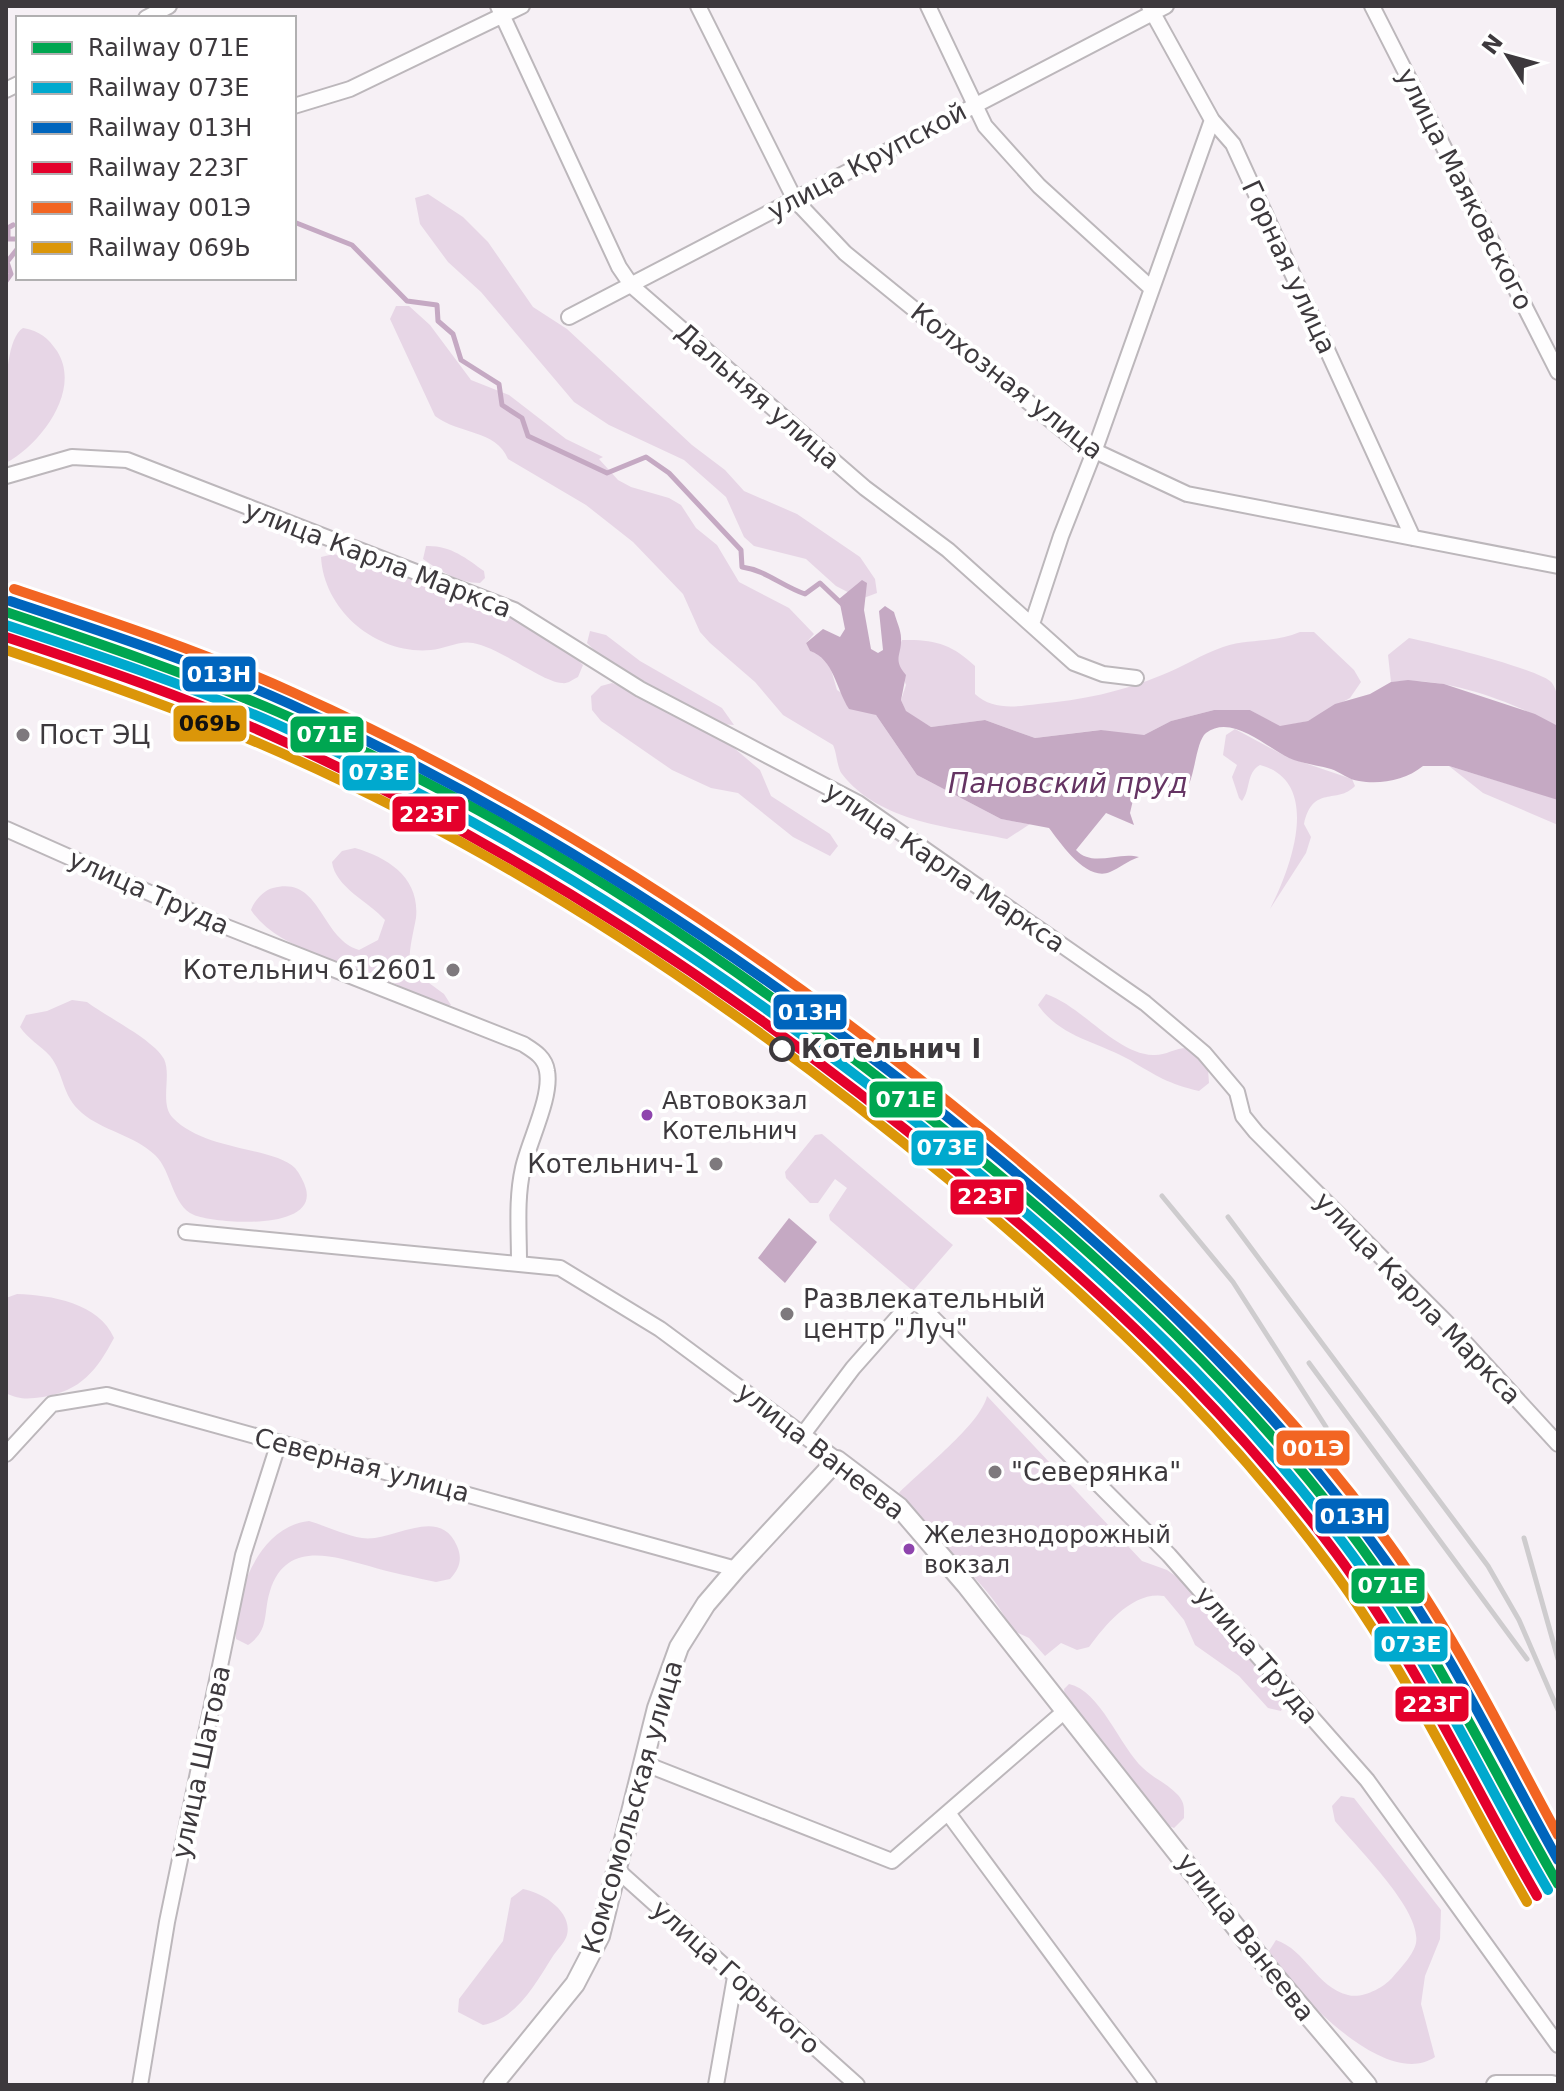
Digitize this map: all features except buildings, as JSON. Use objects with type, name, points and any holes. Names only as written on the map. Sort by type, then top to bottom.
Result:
[{"type":"street","points":[[150,16],[169,6]]},
{"type":"street","points":[[296,105],[350,89],[501,10],[522,6]]},
{"type":"street","name":"Колхозная улица","points":[[698,6],[783,182],[795,200],[845,253],[1094,452],[1187,494],[1558,566]]},
{"type":"street","points":[[928,6],[985,126],[1039,186],[1151,288]]},
{"type":"street","name":"улица Маяковского","points":[[1372,6],[1558,372]]},
{"type":"street","name":"улица Крупской","points":[[569,317],[1156,8]]},
{"type":"street","name":"Горная улица","points":[[1156,8],[1212,120],[1233,144],[1413,538]]},
{"type":"street","name":"Дальняя улица","points":[[501,10],[619,267],[632,286],[865,488],[948,550],[1074,663],[1103,674],[1136,678]]},
{"type":"street","points":[[1032,624],[1212,120]]},
{"type":"street","name":"улица Карла Маркса","points":[[6,476],[72,457],[127,460],[348,548],[435,577],[514,610],[640,689],[858,803],[1184,1034],[1237,1092],[1243,1116],[1256,1132],[1446,1322],[1558,1444]]},
{"type":"street","name":"улица Труда","points":[[6,829],[224,926],[523,1044],[539,1054],[547,1069],[547,1085],[523,1169],[518,1200],[519,1262]]},
{"type":"street","name":"улица Ванеева","points":[[186,1232],[560,1268],[660,1329],[804,1433],[899,1507],[1066,1710],[1268,1968],[1367,2085]]},
{"type":"street","name":"улица Труда","points":[[804,1433],[853,1368],[914,1299],[1169,1555],[1367,1780],[1558,2045]]},
{"type":"street","name":"Северная улица","points":[[6,1454],[52,1404],[107,1395],[736,1569]]},
{"type":"street","name":"улица Шатова","points":[[140,2085],[167,1922],[243,1555],[279,1442]]},
{"type":"street","name":"Комсомольская улица","points":[[493,2085],[575,1984],[600,1936],[643,1763],[679,1647],[706,1604],[837,1460]]},
{"type":"street","points":[[643,1763],[892,1861],[1066,1710]]},
{"type":"street","points":[[948,1813],[1149,2085]]},
{"type":"street","name":"улица Горького","points":[[615,1868],[857,2085]]},
{"type":"street","points":[[716,2085],[735,1977]]},
{"type":"street","points":[[1496,2085],[1552,2085]]},
{"type":"shaded area","points":[[428,194],[463,217],[488,242],[533,307],[567,329],[692,445],[725,470],[744,491],[797,514],[860,557],[875,579],[877,593],[861,599],[836,586],[806,559],[754,546],[744,537],[726,497],[684,460],[609,425],[574,402],[481,292],[448,262],[420,224],[415,198]]},
{"type":"shaded area","points":[[396,306],[409,306],[430,325],[471,380],[509,395],[566,439],[603,457],[599,459],[618,480],[681,505],[696,528],[717,545],[739,582],[789,608],[814,634],[806,643],[810,651],[821,655],[830,666],[837,690],[876,715],[917,775],[1001,819],[1030,824],[1007,839],[963,831],[896,813],[858,790],[840,771],[833,745],[783,715],[755,682],[710,643],[700,632],[683,594],[633,542],[586,505],[508,459],[495,442],[435,416],[390,319]]},
{"type":"shaded area","points":[[23,328],[39,333],[54,346],[63,366],[64,382],[61,399],[44,429],[32,443],[6,463],[8,369],[16,337]]},
{"type":"shaded area","points":[[426,546],[457,553],[484,571],[485,578],[480,583],[472,582],[443,572],[423,559]]},
{"type":"shaded area","points":[[334,554],[433,583],[498,607],[557,642],[583,665],[578,677],[566,683],[554,681],[496,651],[473,643],[411,650],[373,637],[357,626],[332,595],[324,577],[321,557]]},
{"type":"shaded area","points":[[590,631],[606,635],[640,661],[722,708],[734,725],[721,724],[602,658],[587,643]]},
{"type":"shaded area","points":[[1314,632],[1354,670],[1361,682],[1350,698],[1308,721],[1280,727],[1250,710],[1214,710],[1171,721],[1144,735],[1132,736],[1100,730],[1035,738],[985,720],[931,727],[906,712],[901,700],[906,685],[895,655],[902,640],[942,644],[975,666],[975,694],[996,705],[1021,706],[1116,691],[1162,675],[1223,647]]},
{"type":"shaded area","points":[[1409,638],[1485,657],[1544,677],[1552,683],[1556,692],[1558,726],[1477,692],[1433,683],[1391,682],[1388,655]]},
{"type":"shaded area","points":[[612,683],[677,709],[727,742],[760,770],[771,796],[830,834],[838,846],[830,856],[793,837],[738,793],[711,788],[672,770],[601,721],[592,710],[591,696],[601,686]]},
{"type":"shaded area","points":[[1235,729],[1287,757],[1352,779],[1355,786],[1313,804],[1304,824],[1311,837],[1306,853],[1270,909],[1293,850],[1296,807],[1291,789],[1279,774],[1260,765],[1253,772],[1242,801],[1239,798],[1232,777],[1237,765],[1223,755],[1226,735]]},
{"type":"shaded area","points":[[1449,766],[1557,799],[1558,825],[1483,793]]},
{"type":"shaded area","points":[[355,848],[390,864],[407,881],[416,904],[410,969],[444,994],[451,1005],[429,1004],[394,983],[296,946],[263,924],[251,910],[266,891],[289,886],[311,899],[346,943],[359,950],[378,940],[385,920],[346,887],[334,871],[332,862],[342,851]]},
{"type":"shaded area","points":[[1046,994],[1073,1008],[1112,1038],[1139,1053],[1157,1055],[1189,1048],[1208,1069],[1209,1083],[1199,1091],[1179,1085],[1068,1032],[1038,1005]]},
{"type":"shaded area","points":[[72,1000],[87,1002],[159,1052],[166,1066],[167,1105],[173,1118],[202,1137],[285,1161],[302,1178],[306,1189],[305,1203],[296,1212],[263,1221],[223,1221],[194,1215],[187,1210],[176,1196],[155,1155],[82,1113],[70,1099],[50,1056],[20,1027],[26,1015],[47,1011]]},
{"type":"shaded area","points":[[822,1134],[953,1245],[913,1291],[830,1220],[829,1215],[847,1188],[835,1179],[818,1203],[810,1203],[786,1178],[785,1172],[815,1135]]},
{"type":"shaded area","points":[[17,1294],[73,1303],[97,1316],[107,1326],[114,1338],[94,1369],[78,1384],[38,1398],[20,1398],[6,1393],[6,1298]]},
{"type":"shaded area","points":[[987,1396],[1142,1561],[1167,1570],[1190,1586],[1287,1698],[1281,1711],[1268,1708],[1239,1676],[1195,1645],[1184,1620],[1164,1596],[1153,1596],[1131,1604],[1112,1619],[1089,1647],[1077,1650],[1061,1643],[1045,1656],[1029,1638],[1012,1630],[989,1594],[934,1538],[899,1493],[974,1420]]},
{"type":"shaded area","points":[[309,1521],[362,1538],[427,1526],[439,1528],[449,1534],[457,1546],[459,1564],[450,1579],[436,1582],[326,1556],[299,1558],[287,1564],[277,1575],[260,1633],[248,1645],[236,1639],[239,1603],[253,1565],[276,1535],[291,1526]]},
{"type":"shaded area","points":[[1069,1684],[1090,1697],[1134,1759],[1180,1798],[1184,1818],[1174,1828],[1162,1823],[1065,1697],[1064,1689]]},
{"type":"shaded area","points":[[1341,1796],[1354,1798],[1441,1910],[1440,1939],[1425,1976],[1421,2004],[1435,2057],[1414,2064],[1391,2060],[1342,2032],[1298,1989],[1269,1951],[1276,1940],[1286,1945],[1327,1984],[1354,1996],[1372,1992],[1388,1982],[1415,1947],[1415,1929],[1399,1897],[1335,1821],[1332,1806]]},
{"type":"shaded area","points":[[523,1889],[554,1904],[565,1918],[567,1935],[516,2007],[483,2025],[458,2012],[459,1999],[503,1941],[511,1898]]},
{"type":"water","name":"Пановский пруд","points":[[862,580],[867,583],[864,610],[871,649],[878,653],[883,650],[879,611],[885,606],[894,612],[901,635],[899,661],[906,675],[901,700],[906,711],[931,727],[985,720],[1035,738],[1101,730],[1144,735],[1171,721],[1214,710],[1250,710],[1280,726],[1308,721],[1335,704],[1370,694],[1391,682],[1408,680],[1444,684],[1535,714],[1558,726],[1558,800],[1449,766],[1423,766],[1409,775],[1384,782],[1355,780],[1331,769],[1289,758],[1238,729],[1216,728],[1203,737],[1189,784],[1142,794],[1133,800],[1130,813],[1134,825],[1106,813],[1076,850],[1098,859],[1139,857],[1110,872],[1092,872],[1075,860],[1049,828],[1001,819],[917,775],[876,715],[849,709],[829,668],[810,651],[806,643],[823,629],[840,637],[845,629],[839,599]]},
{"type":"water","points":[[789,1218],[817,1242],[785,1283],[758,1258]]},
{"type":"waterway","points":[[296,223],[352,245],[407,301],[437,305],[438,321],[453,334],[461,360],[499,384],[502,405],[522,418],[528,436],[607,473],[646,457],[669,473],[741,550],[742,567],[758,571],[805,594],[820,583],[842,604]]},
{"type":"waterway","points":[[13,225],[8,228],[8,239],[16,239]]},
{"type":"waterway","points":[[6,281],[11,274],[7,262],[16,251]]},
{"type":"railway","points":[[1162,1196],[1233,1282],[1326,1427]]},
{"type":"railway","points":[[1228,1217],[1488,1566],[1519,1620],[1558,1710]]},
{"type":"railway","points":[[1309,1363],[1527,1659]]},
{"type":"railway","points":[[1524,1538],[1558,1659]]},
{"type":"rail line","name":"001Э","points":[[14,589],[258,677],[386,736],[478,784],[568,835],[742,947],[826,1007],[989,1135],[1150,1277],[1252,1378],[1300,1431],[1389,1544],[1436,1614],[1558,1835]]},
{"type":"rail line","name":"013Н","points":[[10,601],[256,689],[383,749],[474,797],[563,848],[736,959],[819,1018],[982,1145],[1090,1238],[1193,1335],[1242,1385],[1334,1492],[1427,1624],[1558,1860]]},
{"type":"rail line","name":"071Е","points":[[6,612],[245,698],[372,755],[464,803],[554,854],[728,967],[895,1090],[975,1155],[1078,1242],[1176,1334],[1223,1382],[1311,1483],[1383,1577],[1410,1620],[1558,1884]]},
{"type":"rail line","name":"073Е","points":[[6,625],[142,671],[243,710],[369,768],[461,816],[638,921],[723,979],[807,1038],[969,1165],[1120,1297],[1214,1391],[1303,1491],[1374,1585],[1401,1627],[1548,1890]]},
{"type":"rail line","name":"223Г","points":[[6,637],[142,683],[241,722],[366,781],[455,828],[629,930],[713,986],[795,1045],[954,1169],[1057,1257],[1156,1349],[1249,1447],[1293,1499],[1335,1552],[1391,1635],[1537,1896]]},
{"type":"rail line","name":"069Ь","points":[[6,650],[136,695],[263,745],[355,787],[446,834],[534,884],[706,994],[869,1115],[948,1179],[1051,1267],[1149,1359],[1241,1456],[1284,1508],[1326,1561],[1382,1643],[1527,1902]]},
{"type":"place","name":"Пост ЭЦ","points":[[23,735]]},
{"type":"place","name":"Котельнич 612601","points":[[453,970]]},
{"type":"place","name":"Котельнич I","points":[[782,1049]]},
{"type":"place","name":"Автовокзал Котельнич","points":[[647,1115]]},
{"type":"place","name":"Котельнич-1","points":[[716,1164]]},
{"type":"place","name":"Развлекательный центр \"Луч\"","points":[[787,1314]]},
{"type":"place","name":"\"Северянка\"","points":[[995,1472]]},
{"type":"place","name":"Железнодорожный вокзал","points":[[909,1549]]}]
